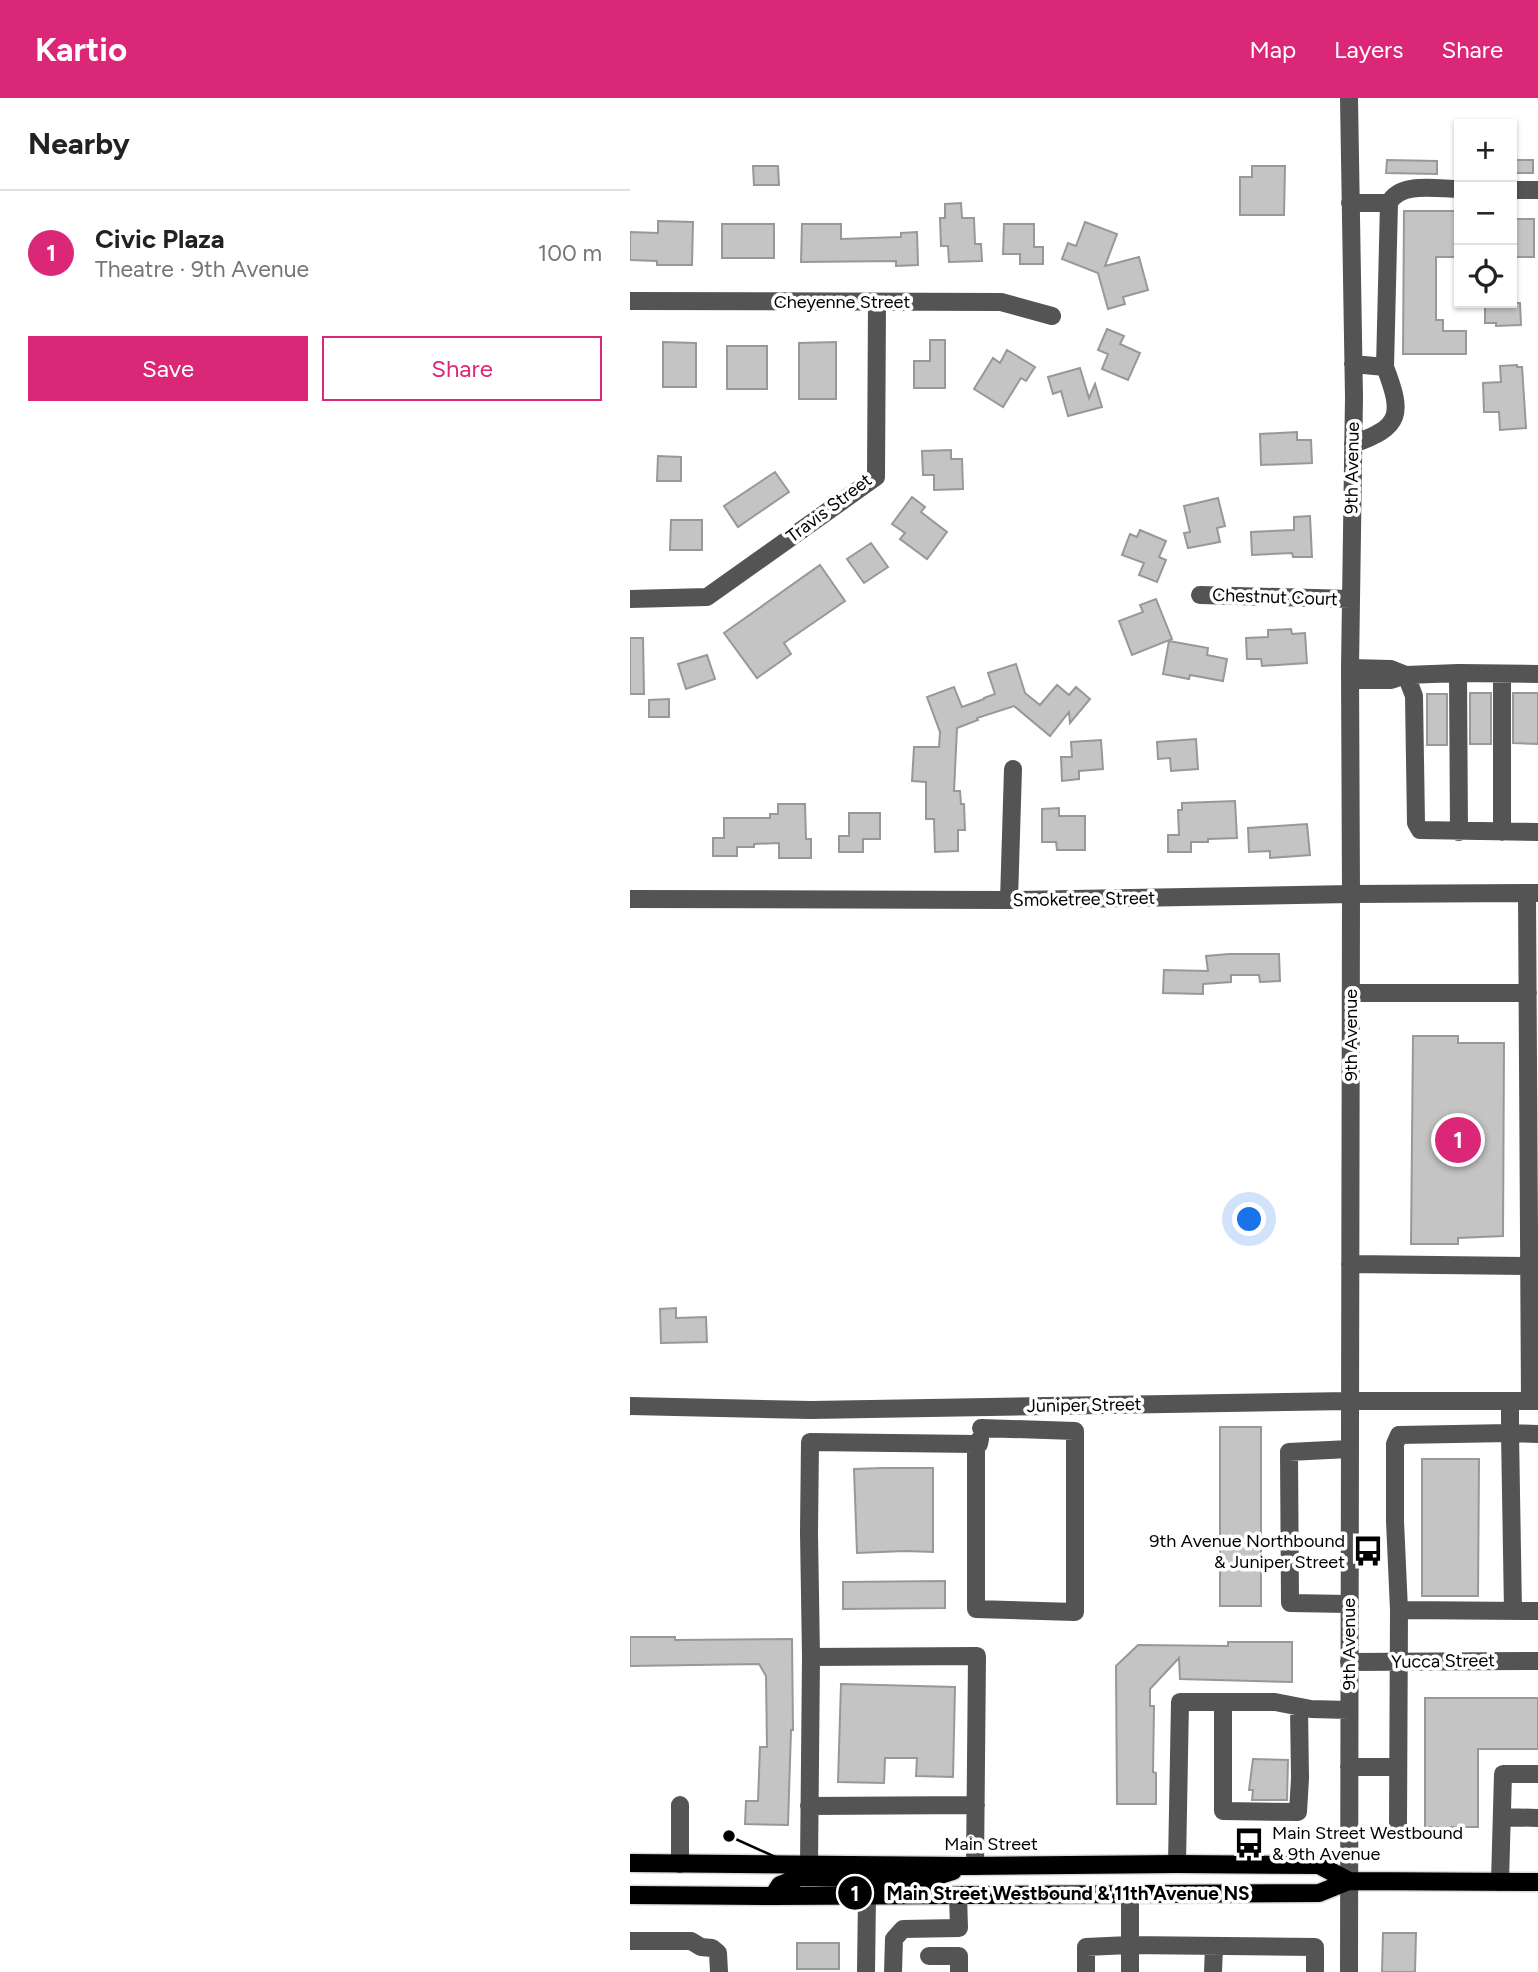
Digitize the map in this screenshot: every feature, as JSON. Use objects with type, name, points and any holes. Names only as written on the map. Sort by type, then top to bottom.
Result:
[{"type":"main road","name":"Main Street","points":[[630,1863],[1319,1866],[1349,1881]]},
{"type":"main road","points":[[773,1896],[780,1885],[800,1877],[928,1879],[971,1866]]},
{"type":"main road","name":"Main Street","points":[[630,1895],[1320,1893],[1349,1881],[1538,1882]]},
{"type":"street","name":"9th Avenue","points":[[1349,98],[1353,364],[1350,599],[1349,1972]]},
{"type":"street","points":[[1353,444],[1375,436],[1387,428],[1396,414],[1395,395],[1385,367],[1389,203],[1392,196],[1403,189],[1454,189]]},
{"type":"street","points":[[1517,190],[1538,190]]},
{"type":"street","points":[[1350,203],[1389,203]]},
{"type":"street","name":"Cheyenne Street","points":[[630,301],[1001,302],[1052,316]]},
{"type":"street","name":"Travis Street","points":[[630,599],[706,597],[876,477],[877,302]]},
{"type":"street","points":[[1353,364],[1385,367]]},
{"type":"street","name":"Chestnut Court","points":[[1200,595],[1350,599]]},
{"type":"street","points":[[1458,673],[1459,832]]},
{"type":"street","points":[[1350,674],[1391,680],[1406,675],[1538,674]]},
{"type":"street","points":[[1502,674],[1502,832]]},
{"type":"street","points":[[1406,675],[1414,696],[1418,828],[1459,832],[1538,832]]},
{"type":"street","points":[[1009,900],[1013,769]]},
{"type":"street","points":[[1533,893],[1528,993],[1529,1266],[1534,1401]]},
{"type":"street","name":"Smoketree Street","points":[[630,899],[1009,900],[1533,893]]},
{"type":"street","points":[[1351,993],[1528,993]]},
{"type":"street","points":[[1350,1264],[1529,1266]]},
{"type":"street","name":"Juniper Street","points":[[630,1406],[811,1410],[1349,1401],[1534,1401]]},
{"type":"street","points":[[1510,1401],[1513,1611]]},
{"type":"street","points":[[810,1442],[978,1436],[1075,1431],[1074,1612],[976,1609],[978,1436],[982,1407]]},
{"type":"street","points":[[809,1865],[811,1410]]},
{"type":"street","points":[[1398,1826],[1399,1610],[1395,1444],[1399,1435],[1538,1434]]},
{"type":"street","points":[[1349,1449],[1289,1452],[1290,1603],[1349,1604]]},
{"type":"street","points":[[1399,1610],[1538,1611]]},
{"type":"street","points":[[811,1657],[977,1656],[976,1805],[971,1866]]},
{"type":"street","name":"Yucca Street","points":[[1349,1662],[1538,1661]]},
{"type":"street","points":[[1177,1864],[1180,1702],[1275,1702],[1311,1709],[1349,1710]]},
{"type":"street","points":[[1223,1702],[1223,1811],[1298,1812],[1299,1707]]},
{"type":"street","points":[[1349,1767],[1398,1768]]},
{"type":"street","points":[[1500,1882],[1503,1774],[1538,1774]]},
{"type":"street","points":[[680,1805],[680,1864]]},
{"type":"street","points":[[809,1806],[976,1805]]},
{"type":"street","points":[[1502,1817],[1538,1818]]},
{"type":"street","points":[[1130,1893],[1130,1972]]},
{"type":"street","points":[[866,1972],[867,1895]]},
{"type":"street","points":[[893,1972],[894,1939],[903,1929],[959,1928],[958,1895]]},
{"type":"street","points":[[929,1928],[929,1964],[959,1956],[959,1972]]},
{"type":"street","points":[[630,1941],[691,1941],[701,1947],[712,1948],[719,1953],[719,1972]]},
{"type":"street","points":[[1086,1972],[1086,1947],[1129,1945],[1315,1947],[1315,1972]]},
{"type":"street","points":[[630,1951],[691,1951],[701,1947]]},
{"type":"street","points":[[1213,1972],[1214,1947]]},
{"type":"building","points":[[1387,160],[1437,161],[1437,174],[1386,173]]},
{"type":"building","points":[[1517,160],[1533,160],[1533,173],[1517,173]]},
{"type":"building","points":[[753,166],[778,166],[779,185],[754,185]]},
{"type":"building","points":[[1252,166],[1285,166],[1284,215],[1240,215],[1240,177],[1252,177]]},
{"type":"building","points":[[961,203],[962,218],[974,218],[975,244],[981,244],[982,261],[949,262],[948,246],[941,246],[940,218],[945,218],[945,204]]},
{"type":"building","points":[[1404,211],[1454,211],[1454,257],[1436,257],[1436,320],[1443,320],[1443,331],[1466,331],[1466,354],[1403,354]]},
{"type":"building","points":[[1517,219],[1534,219],[1534,257],[1517,257]]},
{"type":"building","points":[[658,221],[693,222],[692,265],[657,265],[657,261],[630,260],[630,232],[658,233]]},
{"type":"building","points":[[1085,222],[1117,234],[1105,266],[1139,257],[1148,290],[1123,297],[1125,304],[1108,309],[1098,273],[1062,259],[1068,243],[1076,246]]},
{"type":"building","points":[[722,224],[774,224],[774,258],[722,258]]},
{"type":"building","points":[[802,224],[841,224],[841,239],[901,237],[901,233],[917,232],[918,265],[896,266],[896,261],[801,262]]},
{"type":"building","points":[[1004,224],[1034,224],[1034,247],[1043,247],[1043,264],[1020,264],[1020,254],[1003,254]]},
{"type":"building","points":[[1517,303],[1520,303],[1521,325],[1496,326],[1496,323],[1485,323],[1485,308],[1517,308]]},
{"type":"building","points":[[1107,329],[1124,336],[1120,344],[1140,353],[1128,380],[1102,369],[1108,354],[1098,350]]},
{"type":"building","points":[[930,340],[945,340],[945,388],[914,388],[914,361],[930,361]]},
{"type":"building","points":[[663,342],[696,343],[696,387],[663,387]]},
{"type":"building","points":[[836,342],[836,399],[799,399],[799,343]]},
{"type":"building","points":[[727,346],[767,346],[767,389],[727,389]]},
{"type":"building","points":[[1007,350],[1035,367],[1026,381],[1021,378],[1003,407],[974,389],[993,358],[1000,363]]},
{"type":"building","points":[[1500,366],[1522,367],[1526,428],[1500,430],[1499,412],[1484,412],[1483,383],[1501,382]]},
{"type":"building","points":[[1080,368],[1089,398],[1095,384],[1102,407],[1068,416],[1061,391],[1053,394],[1048,377]]},
{"type":"building","points":[[1297,432],[1297,440],[1311,440],[1312,463],[1261,465],[1260,434]]},
{"type":"building","points":[[951,450],[951,459],[962,459],[963,489],[934,490],[934,475],[923,475],[922,451]]},
{"type":"building","points":[[658,456],[681,457],[681,481],[657,481]]},
{"type":"building","points":[[775,472],[789,492],[738,527],[724,506]]},
{"type":"building","points":[[912,497],[925,507],[921,512],[947,532],[927,559],[900,539],[905,533],[892,524]]},
{"type":"building","points":[[1218,498],[1225,526],[1217,528],[1220,542],[1188,548],[1184,533],[1190,532],[1184,506]]},
{"type":"building","points":[[1310,516],[1312,557],[1293,557],[1292,553],[1252,555],[1251,532],[1294,530],[1294,517]]},
{"type":"building","points":[[671,520],[702,520],[702,550],[670,550]]},
{"type":"building","points":[[1140,530],[1166,541],[1159,557],[1166,560],[1157,582],[1139,575],[1144,563],[1122,555],[1130,534],[1137,537]]},
{"type":"building","points":[[871,543],[888,567],[864,583],[847,559]]},
{"type":"building","points":[[820,565],[845,601],[784,643],[791,654],[757,678],[724,633]]},
{"type":"building","points":[[1156,599],[1172,639],[1132,655],[1119,621],[1143,612],[1140,605]]},
{"type":"building","points":[[1291,629],[1292,634],[1305,633],[1307,663],[1262,666],[1261,659],[1247,659],[1246,638],[1268,637],[1268,630]]},
{"type":"building","points":[[630,638],[643,638],[644,694],[630,694]]},
{"type":"building","points":[[1169,641],[1208,648],[1207,655],[1227,659],[1223,681],[1190,675],[1189,679],[1163,674]]},
{"type":"building","points":[[707,655],[715,679],[686,689],[678,664]]},
{"type":"building","points":[[1016,664],[1025,693],[1040,705],[1057,685],[1069,695],[1076,687],[1090,699],[1070,723],[1069,712],[1050,736],[1014,706],[977,718],[978,720],[957,728],[954,791],[960,791],[961,804],[964,804],[965,830],[958,830],[958,851],[935,852],[934,819],[926,819],[926,782],[912,781],[914,747],[939,747],[940,732],[927,697],[954,687],[962,707],[984,699],[995,694],[988,673]]},
{"type":"building","points":[[1470,693],[1491,693],[1491,744],[1470,744]]},
{"type":"building","points":[[1513,693],[1538,693],[1538,744],[1513,743]]},
{"type":"building","points":[[1427,694],[1447,694],[1447,745],[1427,745]]},
{"type":"building","points":[[669,699],[669,717],[649,717],[649,700]]},
{"type":"building","points":[[1196,739],[1198,769],[1171,771],[1170,758],[1158,759],[1157,742]]},
{"type":"building","points":[[1101,740],[1103,769],[1079,771],[1079,779],[1062,781],[1061,757],[1072,757],[1071,742]]},
{"type":"building","points":[[1235,801],[1237,838],[1191,842],[1191,852],[1168,852],[1168,835],[1179,835],[1178,810],[1182,810],[1182,803]]},
{"type":"building","points":[[778,804],[805,804],[806,839],[811,839],[811,858],[779,858],[779,843],[737,847],[737,856],[713,856],[713,838],[724,838],[724,818],[770,818],[770,814],[778,814]]},
{"type":"building","points":[[1059,808],[1059,816],[1085,816],[1085,850],[1057,850],[1056,842],[1042,842],[1042,809]]},
{"type":"building","points":[[849,813],[880,813],[880,839],[863,839],[863,852],[839,852],[839,836],[849,836]]},
{"type":"building","points":[[1307,824],[1310,855],[1270,858],[1270,851],[1249,852],[1248,828]]},
{"type":"building","points":[[1279,954],[1280,981],[1260,982],[1259,975],[1231,975],[1231,982],[1203,984],[1203,994],[1163,993],[1164,970],[1208,971],[1206,956]]},
{"type":"building","points":[[1413,1036],[1458,1036],[1458,1043],[1504,1043],[1503,1236],[1458,1238],[1458,1244],[1411,1244]]},
{"type":"building","points":[[676,1308],[676,1318],[706,1317],[707,1342],[661,1343],[660,1309]]},
{"type":"building","points":[[1220,1427],[1261,1427],[1261,1606],[1220,1606]]},
{"type":"building","points":[[1422,1459],[1479,1459],[1478,1596],[1422,1596]]},
{"type":"building","points":[[933,1468],[933,1552],[857,1553],[854,1469]]},
{"type":"building","points":[[945,1581],[945,1608],[843,1609],[843,1582]]},
{"type":"building","points":[[630,1637],[675,1637],[675,1640],[792,1639],[793,1730],[788,1825],[745,1824],[746,1801],[758,1801],[760,1747],[767,1747],[766,1676],[759,1664],[630,1666]]},
{"type":"building","points":[[1228,1642],[1292,1642],[1292,1682],[1180,1679],[1179,1658],[1150,1689],[1150,1706],[1154,1706],[1153,1772],[1156,1773],[1156,1804],[1117,1804],[1116,1666],[1138,1645],[1228,1646]]},
{"type":"building","points":[[841,1684],[955,1687],[953,1777],[916,1776],[917,1758],[885,1758],[884,1783],[838,1782]]},
{"type":"building","points":[[1425,1698],[1538,1698],[1538,1749],[1478,1749],[1478,1827],[1425,1827]]},
{"type":"building","points":[[1253,1759],[1288,1760],[1287,1800],[1252,1800],[1253,1790],[1249,1790]]},
{"type":"building","points":[[1383,1933],[1416,1933],[1415,1972],[1382,1972]]},
{"type":"building","points":[[797,1943],[839,1943],[839,1969],[797,1969]]},
{"type":"place","name":"Civic Plaza","points":[[1458,1140]]},
{"type":"place","name":"9th Avenue Northbound & Juniper Street","points":[[1368,1551]]},
{"type":"place","name":"Main Street Westbound & 11th Avenue NS","points":[[729,1836]]},
{"type":"place","name":"Main Street Westbound & 9th Avenue","points":[[1249,1843]]}]
